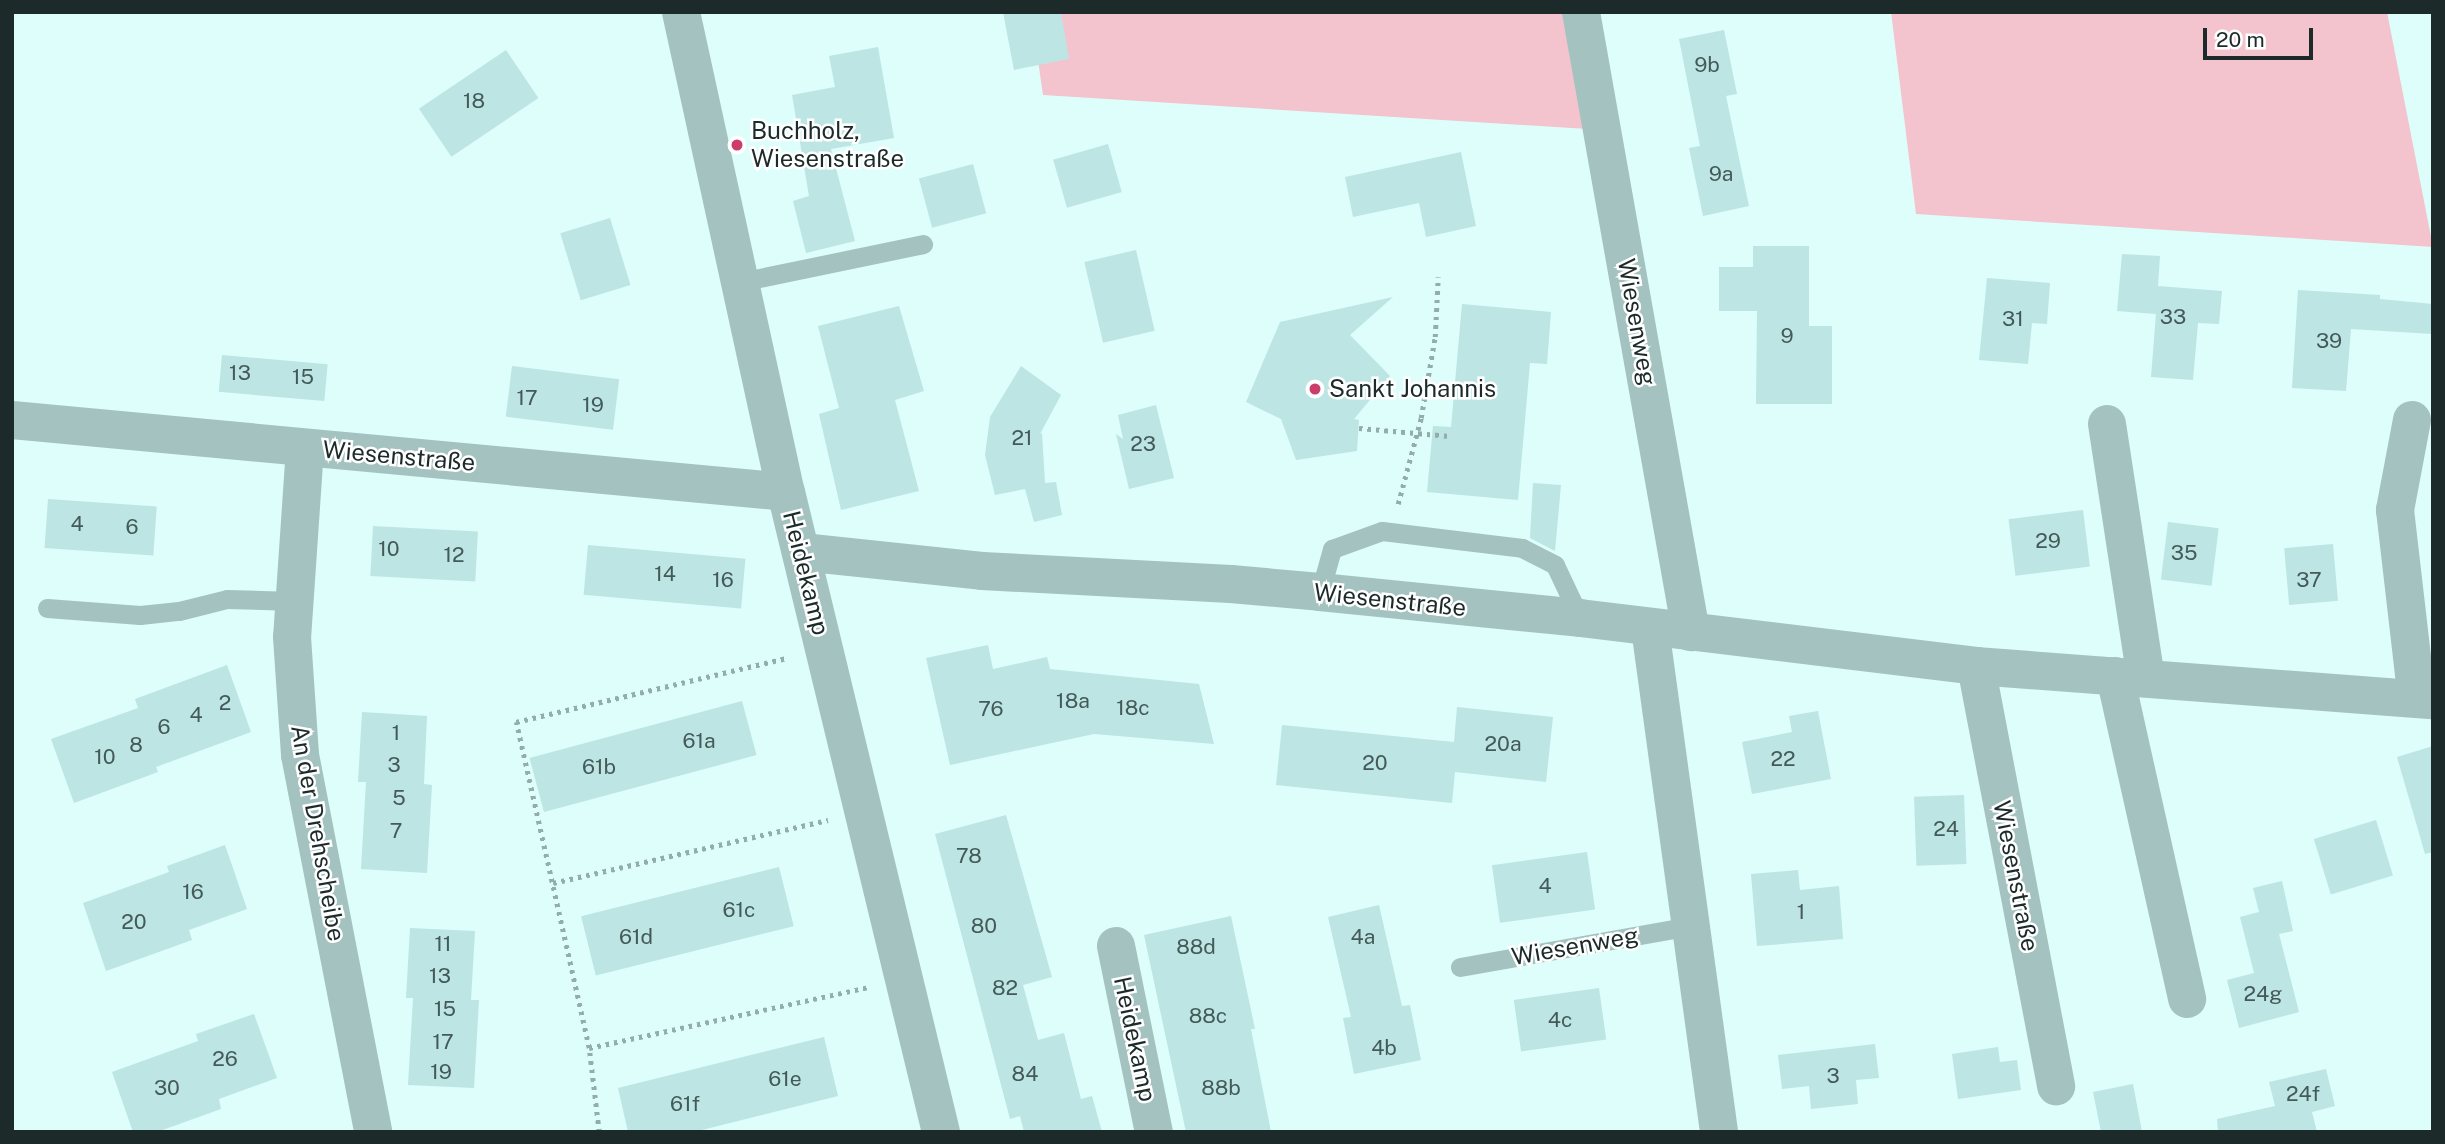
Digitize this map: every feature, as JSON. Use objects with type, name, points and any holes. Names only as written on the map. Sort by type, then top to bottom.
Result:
[{"type":"street","name":"Heidekamp","points":[[681,12],[786,492],[941,1132]]},
{"type":"street","name":"Wiesenweg","points":[[1581,12],[1691,632]]},
{"type":"street","name":"Wiesenstraße","points":[[12,420],[786,492]]},
{"type":"street","name":"Wiesenstraße","points":[[802,552],[982,571],[1231,584],[1320,592],[1580,618],[1976,666],[2425,699],[2395,510],[2413,420]]},
{"type":"street","points":[[2107,424],[2130,677],[2187,999]]},
{"type":"street","name":"An der Drehscheibe","points":[[305,447],[292,637],[300,755],[373,1132]]},
{"type":"street","points":[[1650,628],[1719,1132]]},
{"type":"street","name":"Wiesenstraße","points":[[1976,666],[2056,1086]]},
{"type":"street","name":"Heidekamp","points":[[1115,946],[1154,1132]]},
{"type":"lane","points":[[740,282],[923,244]]},
{"type":"lane","points":[[1320,592],[1332,549],[1382,531],[1522,548],[1555,565],[1580,618]]},
{"type":"lane","points":[[47,608],[140,615],[179,611],[228,599],[294,601]]},
{"type":"lane","name":"Wiesenweg","points":[[1460,967],[1691,926]]},
{"type":"path","points":[[1390,532],[1418,433],[1435,337],[1438,277]]},
{"type":"path","points":[[1359,428],[1450,436]]},
{"type":"path","points":[[599,1132],[589,1048],[516,722],[825,649]]},
{"type":"path","points":[[553,883],[864,812]]},
{"type":"path","points":[[589,1048],[904,979]]},
{"type":"shaded area","points":[[1031,12],[1581,12],[1603,130],[1043,95]]},
{"type":"shaded area","points":[[1891,12],[2387,12],[2433,247],[1916,214]]},
{"type":"building","points":[[1003,12],[1061,12],[1069,59],[1014,70]]},
{"type":"building","points":[[1724,30],[1737,94],[1726,96],[1749,206],[1703,216],[1689,148],[1700,146],[1679,39]]},
{"type":"building","points":[[878,47],[894,138],[831,149],[855,241],[806,253],[793,201],[809,196],[792,95],[835,87],[829,56]]},
{"type":"building","points":[[506,50],[538,98],[451,157],[419,109]]},
{"type":"building","points":[[1108,144],[1122,192],[1067,208],[1053,160]]},
{"type":"building","points":[[1461,152],[1476,226],[1426,237],[1419,203],[1353,217],[1345,177]]},
{"type":"building","points":[[973,164],[986,213],[932,228],[919,178]]},
{"type":"building","points":[[610,218],[630,285],[581,300],[560,233]]},
{"type":"building","points":[[1753,246],[1809,246],[1809,326],[1832,326],[1832,404],[1756,404],[1757,311],[1719,311],[1719,267],[1753,267]]},
{"type":"building","points":[[1136,250],[1155,331],[1103,343],[1084,262]]},
{"type":"building","points":[[2122,254],[2160,256],[2158,286],[2222,291],[2219,324],[2198,323],[2193,380],[2151,377],[2156,314],[2117,311]]},
{"type":"building","points":[[1987,278],[2050,283],[2047,324],[2032,323],[2028,364],[1979,360]]},
{"type":"building","points":[[2298,290],[2380,295],[2380,299],[2433,304],[2433,334],[2351,329],[2346,391],[2292,388]]},
{"type":"building","name":"Sankt Johannis","points":[[1393,297],[1350,335],[1390,376],[1354,419],[1359,420],[1357,451],[1296,460],[1281,419],[1246,402],[1280,322]]},
{"type":"building","points":[[1462,304],[1551,312],[1547,364],[1530,363],[1518,500],[1427,492],[1433,426],[1451,427]]},
{"type":"building","points":[[899,306],[924,391],[895,400],[919,491],[841,510],[819,414],[839,408],[818,326]]},
{"type":"building","points":[[222,355],[328,364],[324,401],[219,392]]},
{"type":"building","points":[[512,366],[619,379],[613,430],[506,417]]},
{"type":"building","points":[[1021,366],[1061,395],[1040,434],[1042,433],[1045,483],[1056,482],[1062,515],[1034,522],[1025,489],[995,495],[985,455],[990,417]]},
{"type":"building","points":[[1156,405],[1174,478],[1129,489],[1116,434],[1123,439],[1118,415]]},
{"type":"building","points":[[1533,483],[1561,485],[1555,551],[1530,538]]},
{"type":"building","points":[[48,499],[157,507],[153,555],[45,548]]},
{"type":"building","points":[[2083,510],[2090,567],[2016,576],[2009,519]]},
{"type":"building","points":[[2168,522],[2219,528],[2212,586],[2161,580]]},
{"type":"building","points":[[373,526],[478,531],[475,581],[370,576]]},
{"type":"building","points":[[2333,544],[2338,601],[2289,605],[2284,548]]},
{"type":"building","points":[[588,545],[745,559],[741,609],[584,595]]},
{"type":"building","points":[[988,645],[993,669],[1047,657],[1050,669],[1199,684],[1214,744],[1094,734],[950,765],[926,658]]},
{"type":"building","points":[[227,665],[251,732],[156,767],[158,772],[74,803],[51,739],[138,708],[135,699]]},
{"type":"building","points":[[742,701],[756,755],[544,812],[529,758]]},
{"type":"building","points":[[1457,707],[1553,717],[1546,782],[1455,772],[1452,803],[1276,785],[1282,725],[1454,742]]},
{"type":"building","points":[[1818,711],[1831,779],[1752,794],[1742,742],[1792,732],[1789,716]]},
{"type":"building","points":[[362,712],[427,716],[424,784],[432,785],[427,873],[361,869],[366,782],[358,782]]},
{"type":"building","points":[[2433,746],[2433,852],[2425,854],[2397,757]]},
{"type":"building","points":[[1964,795],[1966,864],[1916,866],[1914,797]]},
{"type":"building","points":[[1006,815],[1052,977],[1023,985],[1038,1040],[1064,1033],[1081,1099],[1092,1096],[1102,1132],[1024,1132],[1020,1116],[1010,1119],[935,834]]},
{"type":"building","points":[[2376,820],[2393,875],[2331,894],[2314,839]]},
{"type":"building","points":[[225,845],[247,909],[189,930],[192,940],[106,971],[83,903],[169,872],[167,866]]},
{"type":"building","points":[[1587,852],[1595,909],[1500,923],[1492,865]]},
{"type":"building","points":[[779,867],[794,926],[596,976],[581,916]]},
{"type":"building","points":[[1798,870],[1800,890],[1839,886],[1843,939],[1757,946],[1751,874]]},
{"type":"building","points":[[2282,881],[2293,931],[2279,934],[2299,1012],[2239,1028],[2227,980],[2254,973],[2240,917],[2259,912],[2253,888]]},
{"type":"building","points":[[1379,905],[1402,1006],[1410,1005],[1421,1060],[1354,1074],[1343,1018],[1351,1017],[1328,917]]},
{"type":"building","points":[[1231,916],[1255,1029],[1251,1029],[1271,1132],[1186,1132],[1144,935]]},
{"type":"building","points":[[410,928],[475,931],[471,1000],[479,1000],[474,1088],[408,1085],[413,998],[406,998]]},
{"type":"building","points":[[1599,988],[1606,1039],[1521,1051],[1514,1000]]},
{"type":"building","points":[[254,1014],[277,1078],[219,1099],[221,1109],[157,1132],[133,1132],[112,1072],[198,1041],[196,1034]]},
{"type":"building","points":[[824,1037],[838,1096],[694,1132],[628,1132],[618,1088]]},
{"type":"building","points":[[1875,1044],[1879,1078],[1856,1080],[1858,1104],[1811,1109],[1809,1086],[1782,1089],[1778,1055]]},
{"type":"building","points":[[1998,1047],[2000,1062],[2017,1060],[2021,1090],[1958,1099],[1952,1054]]},
{"type":"building","points":[[2326,1069],[2335,1106],[2312,1112],[2317,1132],[2218,1132],[2217,1119],[2275,1106],[2269,1082]]},
{"type":"building","points":[[2133,1084],[2142,1132],[2101,1132],[2093,1092]]},
{"type":"place","name":"Buchholz, Wiesenstraße","points":[[737,145]]},
{"type":"place","name":"Sankt Johannis","points":[[1315,389]]}]
